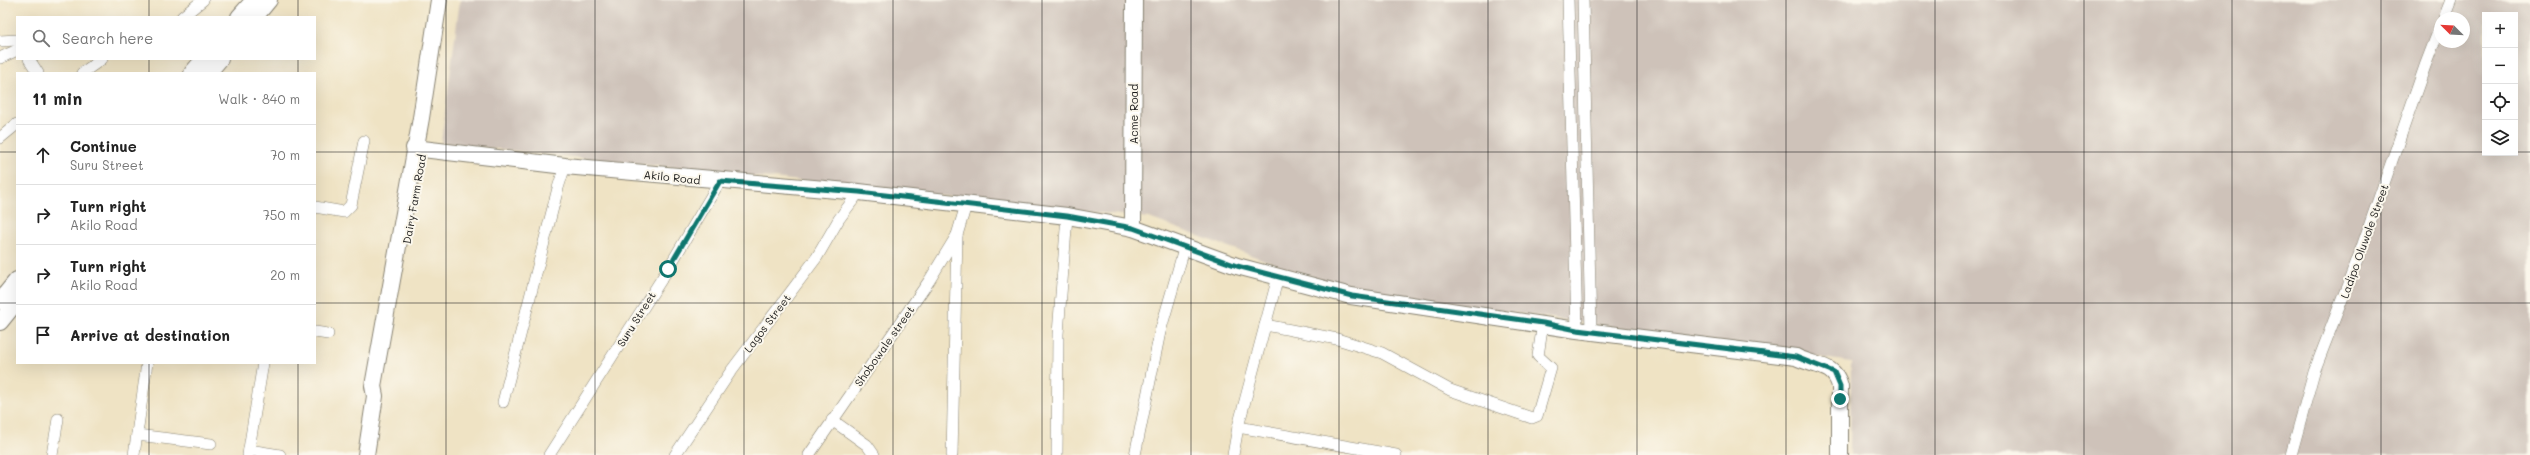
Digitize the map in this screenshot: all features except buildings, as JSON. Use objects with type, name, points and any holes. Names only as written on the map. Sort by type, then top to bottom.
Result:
[{"type":"street","points":[[183,16],[203,0]]},
{"type":"street","points":[[240,16],[254,0]]},
{"type":"street","points":[[256,16],[268,0]]},
{"type":"street","name":"Dairy Farm Road","points":[[419,148],[439,0]]},
{"type":"street","name":"Dairy Farm Road","points":[[366,455],[375,396],[373,386],[449,0]]},
{"type":"street","name":"Acme Road","points":[[1133,228],[1134,0]]},
{"type":"street","points":[[1568,0],[1576,250],[1584,331]]},
{"type":"street","points":[[1582,0],[1584,331]]},
{"type":"street","points":[[2446,12],[2451,0]]},
{"type":"street","points":[[0,41],[16,40]]},
{"type":"street","name":"Ladipo Oluwole Street","points":[[2291,455],[2314,372],[2358,258],[2424,66],[2434,42]]},
{"type":"street","points":[[0,58],[16,50]]},
{"type":"street","points":[[30,60],[37,72]]},
{"type":"street","points":[[83,72],[101,60]]},
{"type":"street","points":[[193,72],[203,60]]},
{"type":"street","points":[[209,72],[219,60]]},
{"type":"street","points":[[0,138],[16,125]]},
{"type":"street","points":[[316,207],[344,212],[351,205],[364,141]]},
{"type":"street","name":"Akilo Road","points":[[419,148],[566,166],[720,181],[859,192],[1067,216],[1133,228],[1237,266],[1352,296],[1543,323],[1584,331],[1796,357],[1830,369],[1838,376],[1840,386],[1840,455]]},
{"type":"street","points":[[503,402],[558,188],[566,166]]},
{"type":"street","name":"Suru Street","points":[[549,455],[664,275],[720,181]]},
{"type":"street","name":"Lagos Street","points":[[675,455],[731,371],[817,257],[839,219],[859,192]]},
{"type":"street","points":[[952,455],[957,235],[966,205]]},
{"type":"street","points":[[1057,455],[1058,334],[1067,216]]},
{"type":"street","name":"Shobowale street","points":[[808,455],[929,281],[957,235]]},
{"type":"street","points":[[1135,455],[1160,332],[1185,246]]},
{"type":"street","points":[[1233,455],[1238,426],[1278,277]]},
{"type":"street","points":[[0,300],[16,281]]},
{"type":"street","points":[[0,322],[16,302]]},
{"type":"street","points":[[1265,325],[1337,339],[1382,353],[1450,390],[1532,418],[1537,416],[1550,373],[1549,365],[1538,356],[1543,323]]},
{"type":"street","points":[[316,332],[328,334]]},
{"type":"street","points":[[134,455],[147,364]]},
{"type":"street","points":[[263,364],[249,453],[280,455]]},
{"type":"street","points":[[52,455],[58,420]]},
{"type":"street","points":[[832,420],[867,445],[874,455]]},
{"type":"street","points":[[1238,426],[1345,451],[1396,455]]},
{"type":"street","points":[[137,435],[210,444]]},
{"type":"shaded area","points":[[460,0],[2530,0],[2530,455],[1850,455],[1851,362],[1339,287],[1149,218],[441,143]]},
{"type":"route","points":[[668,269],[720,181],[859,192],[1067,216],[1133,228],[1237,266],[1352,296],[1543,323],[1577,330],[1796,357],[1805,362],[1830,369],[1834,372],[1838,376],[1840,399]]}]
